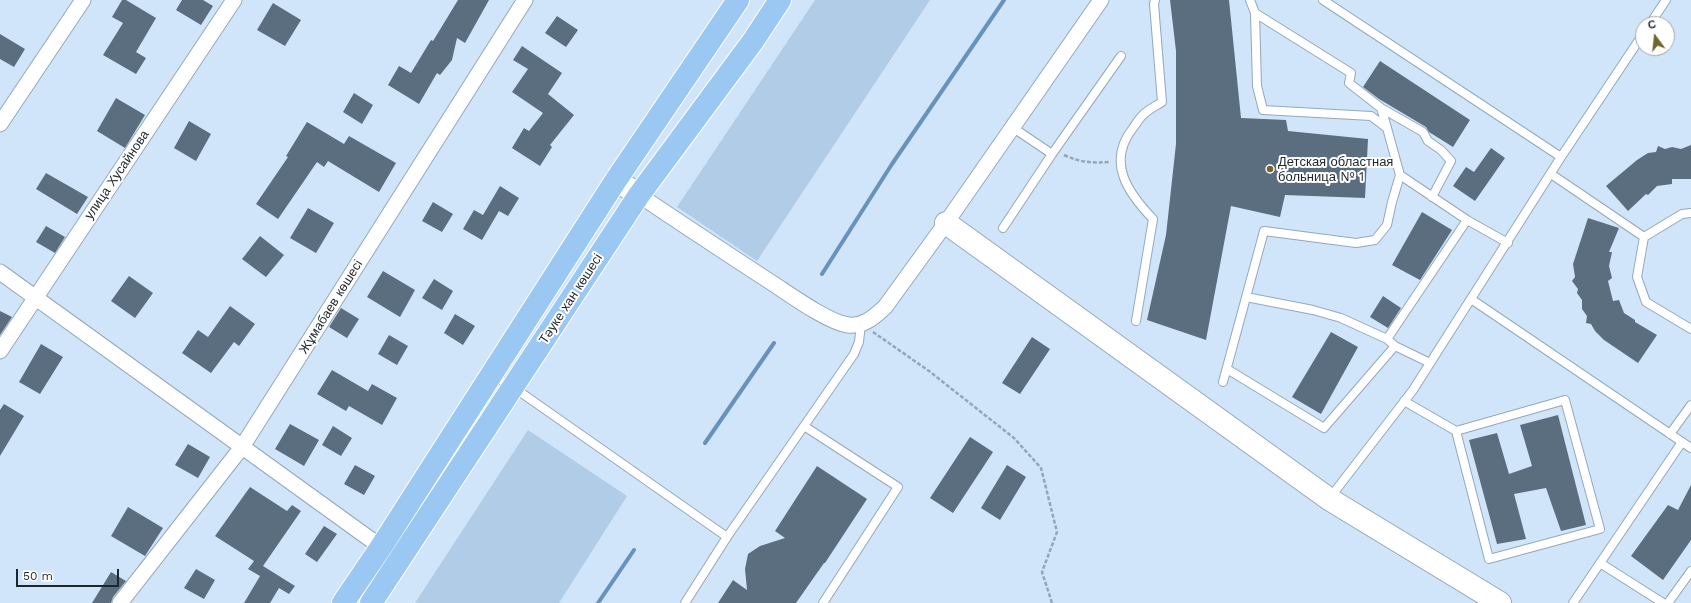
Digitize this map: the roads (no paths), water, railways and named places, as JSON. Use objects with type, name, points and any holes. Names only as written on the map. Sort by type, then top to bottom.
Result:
[{"type":"main road","name":"Тәуке хан көшесі","points":[[343,603],[381,547],[616,180],[738,0]]},
{"type":"main road","name":"Тәуке хан көшесі","points":[[371,603],[639,195],[753,41],[780,0]]},
{"type":"street","points":[[0,124],[83,0]]},
{"type":"street","name":"улица Хусайнова","points":[[0,351],[234,0]]},
{"type":"street","name":"Жұмабаев көшесі","points":[[120,603],[242,448],[525,0]]},
{"type":"street","points":[[616,180],[787,293],[833,321],[849,325],[861,324],[874,317],[886,307],[1101,0]]},
{"type":"street","points":[[946,223],[1329,499],[1500,603]]},
{"type":"street","points":[[0,272],[381,547]]},
{"type":"lane","points":[[1136,321],[1153,219],[1137,203],[1123,178],[1120,156],[1126,137],[1144,114],[1162,102],[1154,4],[1155,0]]},
{"type":"lane","points":[[1250,0],[1255,13],[1257,86],[1262,110],[1371,116],[1387,128]]},
{"type":"lane","points":[[1323,0],[1561,157]]},
{"type":"lane","points":[[1655,16],[1666,0]]},
{"type":"lane","points":[[1255,13],[1351,73],[1349,83],[1381,108],[1423,132],[1428,141],[1441,150],[1451,161],[1432,197]]},
{"type":"lane","points":[[1329,499],[1404,401],[1430,363],[1508,243],[1561,157],[1635,46]]},
{"type":"lane","points":[[1003,228],[1053,152],[1121,56]]},
{"type":"lane","points":[[1223,382],[1264,231],[1356,243],[1376,240],[1388,226],[1392,202],[1400,175],[1381,108]]},
{"type":"lane","points":[[1012,127],[1053,152]]},
{"type":"lane","points":[[1551,174],[1644,237]]},
{"type":"lane","points":[[1400,175],[1467,220],[1508,243]]},
{"type":"lane","points":[[1690,326],[1646,302],[1637,277],[1644,237],[1682,214],[1691,213]]},
{"type":"lane","points":[[1387,339],[1467,220]]},
{"type":"lane","points":[[1246,297],[1313,310],[1341,318],[1387,339],[1395,346],[1430,363]]},
{"type":"lane","points":[[1471,299],[1691,448]]},
{"type":"lane","points":[[685,603],[728,537],[854,354],[859,342],[861,324]]},
{"type":"lane","points":[[1227,369],[1324,428],[1395,346]]},
{"type":"lane","points":[[492,374],[513,387],[728,537]]},
{"type":"lane","points":[[1404,401],[1456,431],[1489,559],[1600,529],[1565,400],[1456,431]]},
{"type":"lane","points":[[1670,434],[1691,405]]},
{"type":"lane","points":[[804,426],[898,487],[823,603]]},
{"type":"lane","points":[[1573,603],[1682,442]]},
{"type":"lane","points":[[1600,563],[1663,603]]},
{"type":"lane","points":[[1668,603],[1691,571]]},
{"type":"waterway","points":[[822,274],[892,164],[1004,0]]},
{"type":"waterway","points":[[705,443],[774,343]]},
{"type":"waterway","points":[[598,603],[634,550]]},
{"type":"place","name":"Детская областная больница № 1","points":[[1270,169]]}]
